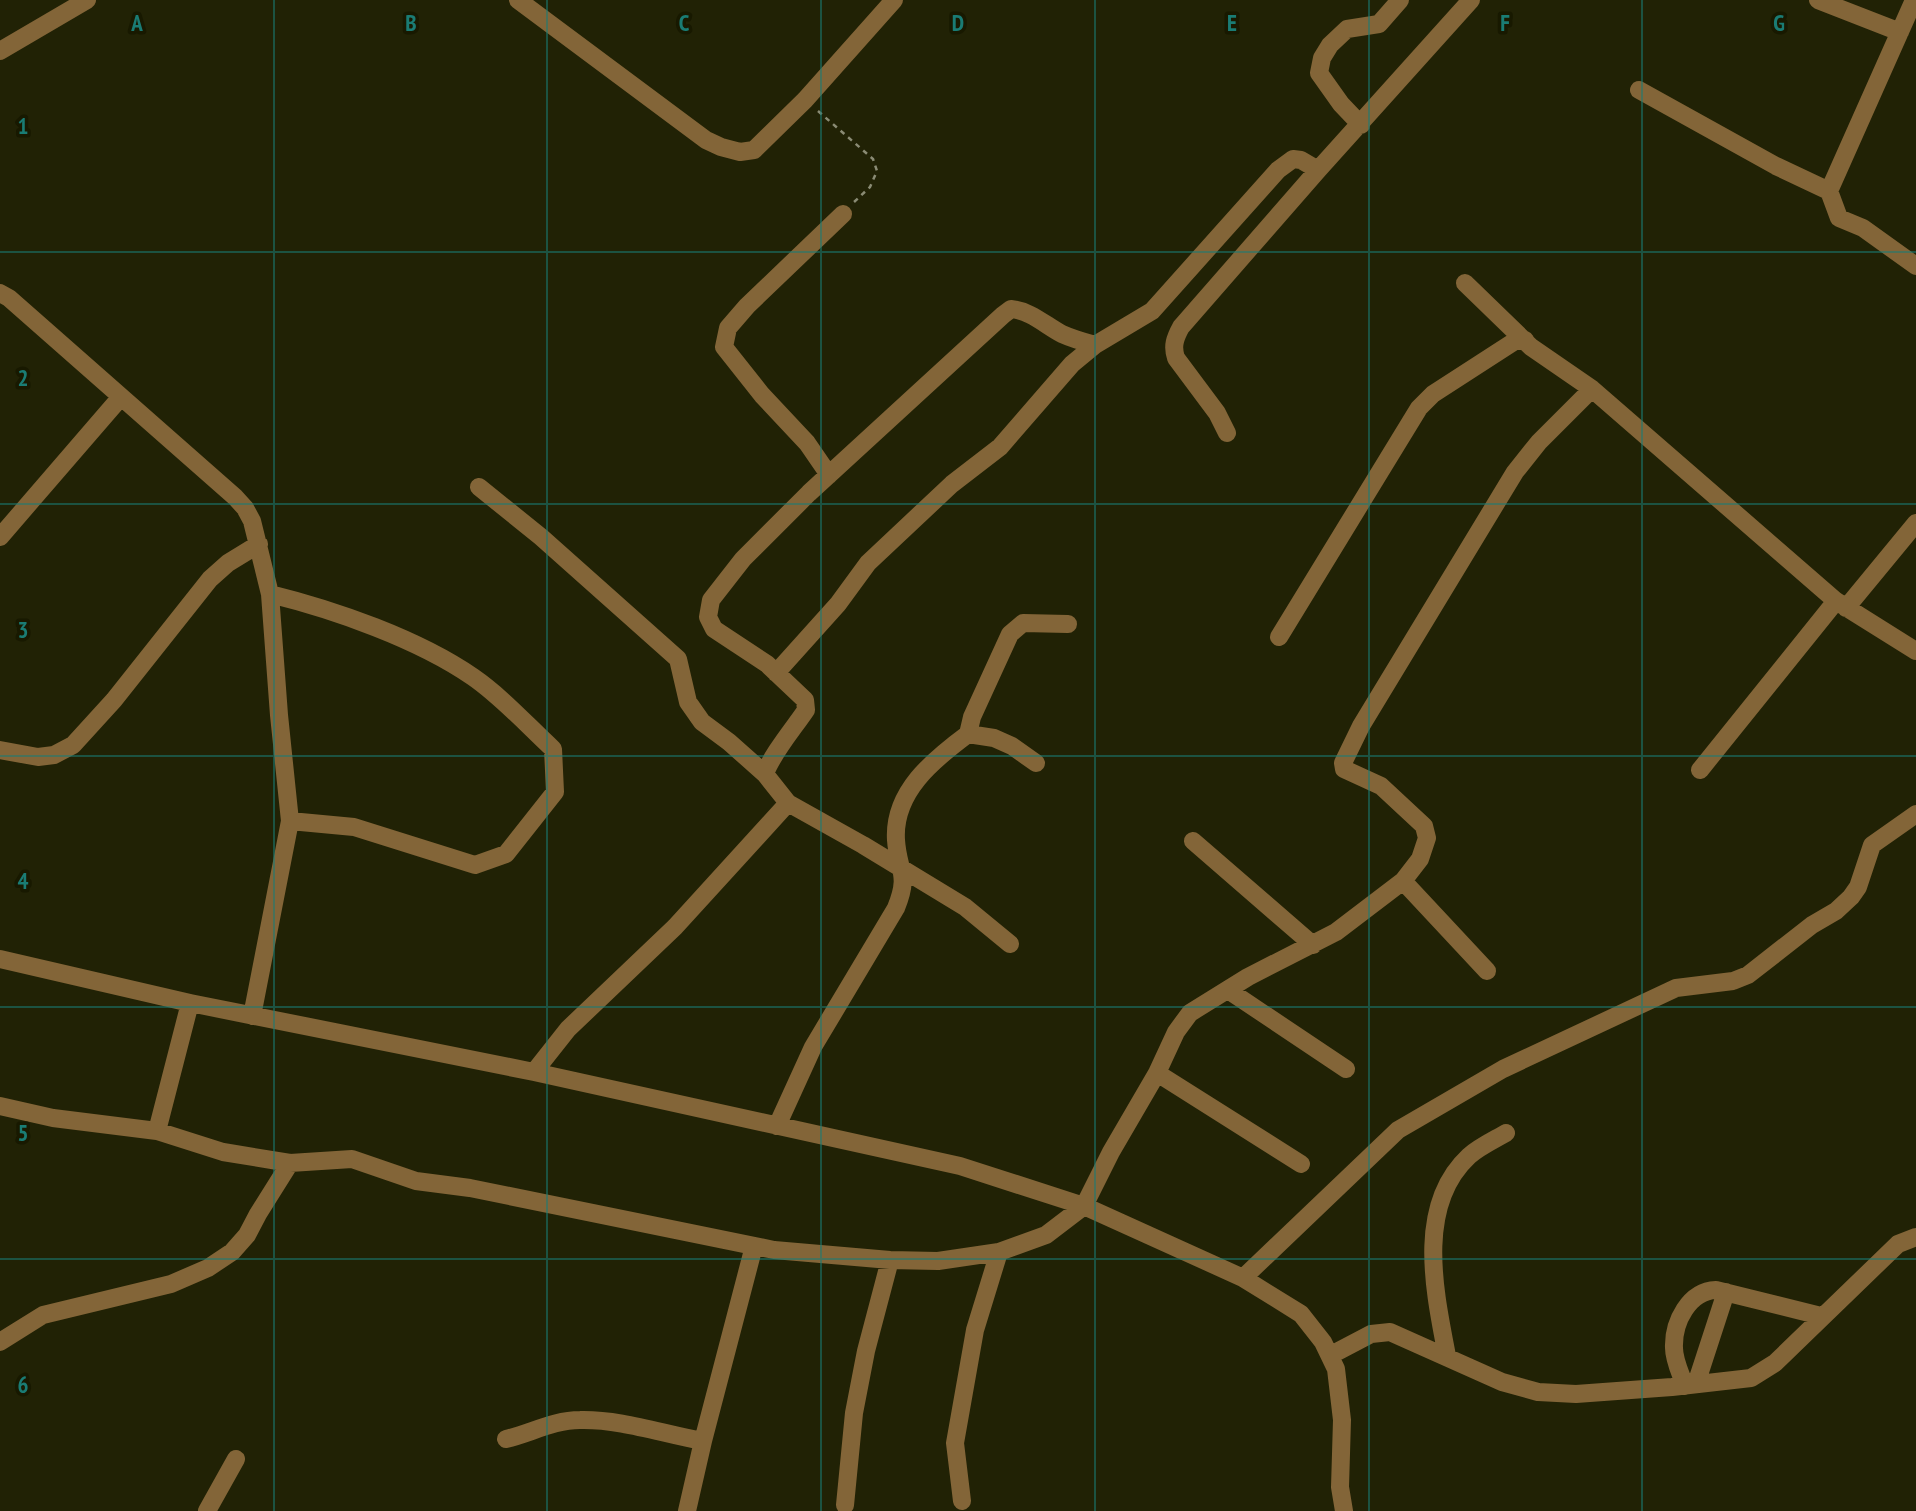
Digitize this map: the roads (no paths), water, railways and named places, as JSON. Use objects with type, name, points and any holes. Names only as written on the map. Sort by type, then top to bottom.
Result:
[{"type":"street","points":[[0,51],[86,0]]},
{"type":"street","points":[[518,0],[706,140],[740,152],[754,150],[805,100],[894,0]]},
{"type":"street","points":[[1361,125],[1341,104],[1319,73],[1322,58],[1330,45],[1347,29],[1379,24],[1400,0]]},
{"type":"street","points":[[1227,433],[1217,413],[1176,358],[1173,349],[1181,327],[1471,0]]},
{"type":"street","points":[[1818,0],[1900,32]]},
{"type":"street","points":[[1914,0],[1829,191],[1839,218],[1863,228],[1916,266]]},
{"type":"street","points":[[1639,90],[1776,166],[1829,191]]},
{"type":"street","points":[[776,673],[838,604],[868,563],[952,484],[1000,447],[1072,364],[1096,345],[1152,311],[1278,170],[1293,159],[1301,160],[1318,170]]},
{"type":"street","points":[[829,475],[807,443],[762,395],[724,347],[728,328],[741,313],[843,215]]},
{"type":"street","points":[[1465,283],[1531,347],[1592,389],[1841,604],[1916,651]]},
{"type":"street","points":[[0,293],[9,298],[235,497],[252,521],[270,594],[290,821],[252,1016]]},
{"type":"street","points":[[765,774],[769,761],[806,710],[805,700],[767,664],[714,629],[708,617],[709,609],[721,585],[743,559],[829,475],[1012,309],[1029,312],[1042,324],[1066,336],[1096,345]]},
{"type":"street","points":[[1279,637],[1419,408],[1433,394],[1515,341],[1525,340]]},
{"type":"street","points":[[0,1106],[53,1118],[157,1131],[223,1152],[290,1164],[352,1159],[416,1181],[470,1188],[774,1250],[890,1260],[938,1261],[999,1252],[1046,1235],[1084,1206],[1111,1152],[1157,1073],[1176,1032],[1190,1013],[1248,977],[1336,932],[1403,881],[1425,849],[1427,838],[1424,826],[1381,786],[1368,778],[1350,773],[1344,769],[1343,763],[1361,726],[1515,472],[1539,442],[1592,389]]},
{"type":"street","points":[[0,537],[120,398]]},
{"type":"street","points":[[479,487],[541,537],[678,659],[688,702],[702,722],[765,774],[788,803],[965,907],[1010,944]]},
{"type":"street","points":[[1700,770],[1841,604],[1916,523]]},
{"type":"street","points":[[0,750],[38,757],[54,755],[73,745],[114,700],[211,579],[228,563],[259,544]]},
{"type":"street","points":[[270,594],[323,607],[440,657],[474,677],[553,749],[555,792],[506,854],[475,865],[354,827],[290,821]]},
{"type":"street","points":[[777,1126],[813,1047],[896,908],[903,890],[903,869],[896,842],[898,812],[905,796],[934,761],[968,734],[972,717],[1010,634],[1023,623],[1068,624]]},
{"type":"street","points":[[968,734],[994,738],[1012,746],[1036,763]]},
{"type":"street","points":[[534,1072],[568,1030],[675,927],[788,803]]},
{"type":"street","points":[[1243,1278],[1398,1130],[1503,1069],[1676,988],[1733,981],[1748,975],[1812,925],[1836,911],[1851,897],[1858,887],[1872,845],[1916,814]]},
{"type":"street","points":[[1193,841],[1313,945]]},
{"type":"street","points":[[1403,881],[1487,971]]},
{"type":"street","points":[[0,958],[190,1003],[534,1072],[960,1166],[1084,1206],[1243,1278],[1301,1314],[1331,1355],[1336,1369],[1342,1420],[1340,1487],[1344,1511]]},
{"type":"street","points":[[1228,990],[1346,1069]]},
{"type":"street","points":[[157,1131],[190,1003]]},
{"type":"street","points":[[1157,1073],[1301,1164]]},
{"type":"street","points":[[1447,1356],[1434,1270],[1435,1227],[1441,1197],[1453,1175],[1470,1155],[1506,1133]]},
{"type":"street","points":[[0,1342],[43,1315],[171,1284],[208,1268],[232,1252],[247,1235],[290,1164]]},
{"type":"street","points":[[1331,1355],[1381,1331],[1401,1335],[1502,1382],[1538,1392],[1576,1394],[1751,1378],[1775,1363],[1898,1244],[1916,1237]]},
{"type":"street","points":[[687,1511],[754,1246]]},
{"type":"street","points":[[961,1501],[955,1443],[975,1330],[999,1252]]},
{"type":"street","points":[[845,1505],[853,1413],[890,1260]]},
{"type":"street","points":[[1691,1385],[1674,1349],[1675,1333],[1682,1315],[1700,1293],[1716,1290],[1821,1316]]},
{"type":"street","points":[[1691,1385],[1726,1292]]},
{"type":"street","points":[[506,1438],[529,1433],[557,1422],[580,1420],[617,1423],[703,1441]]},
{"type":"street","points":[[207,1511],[236,1458]]}]
